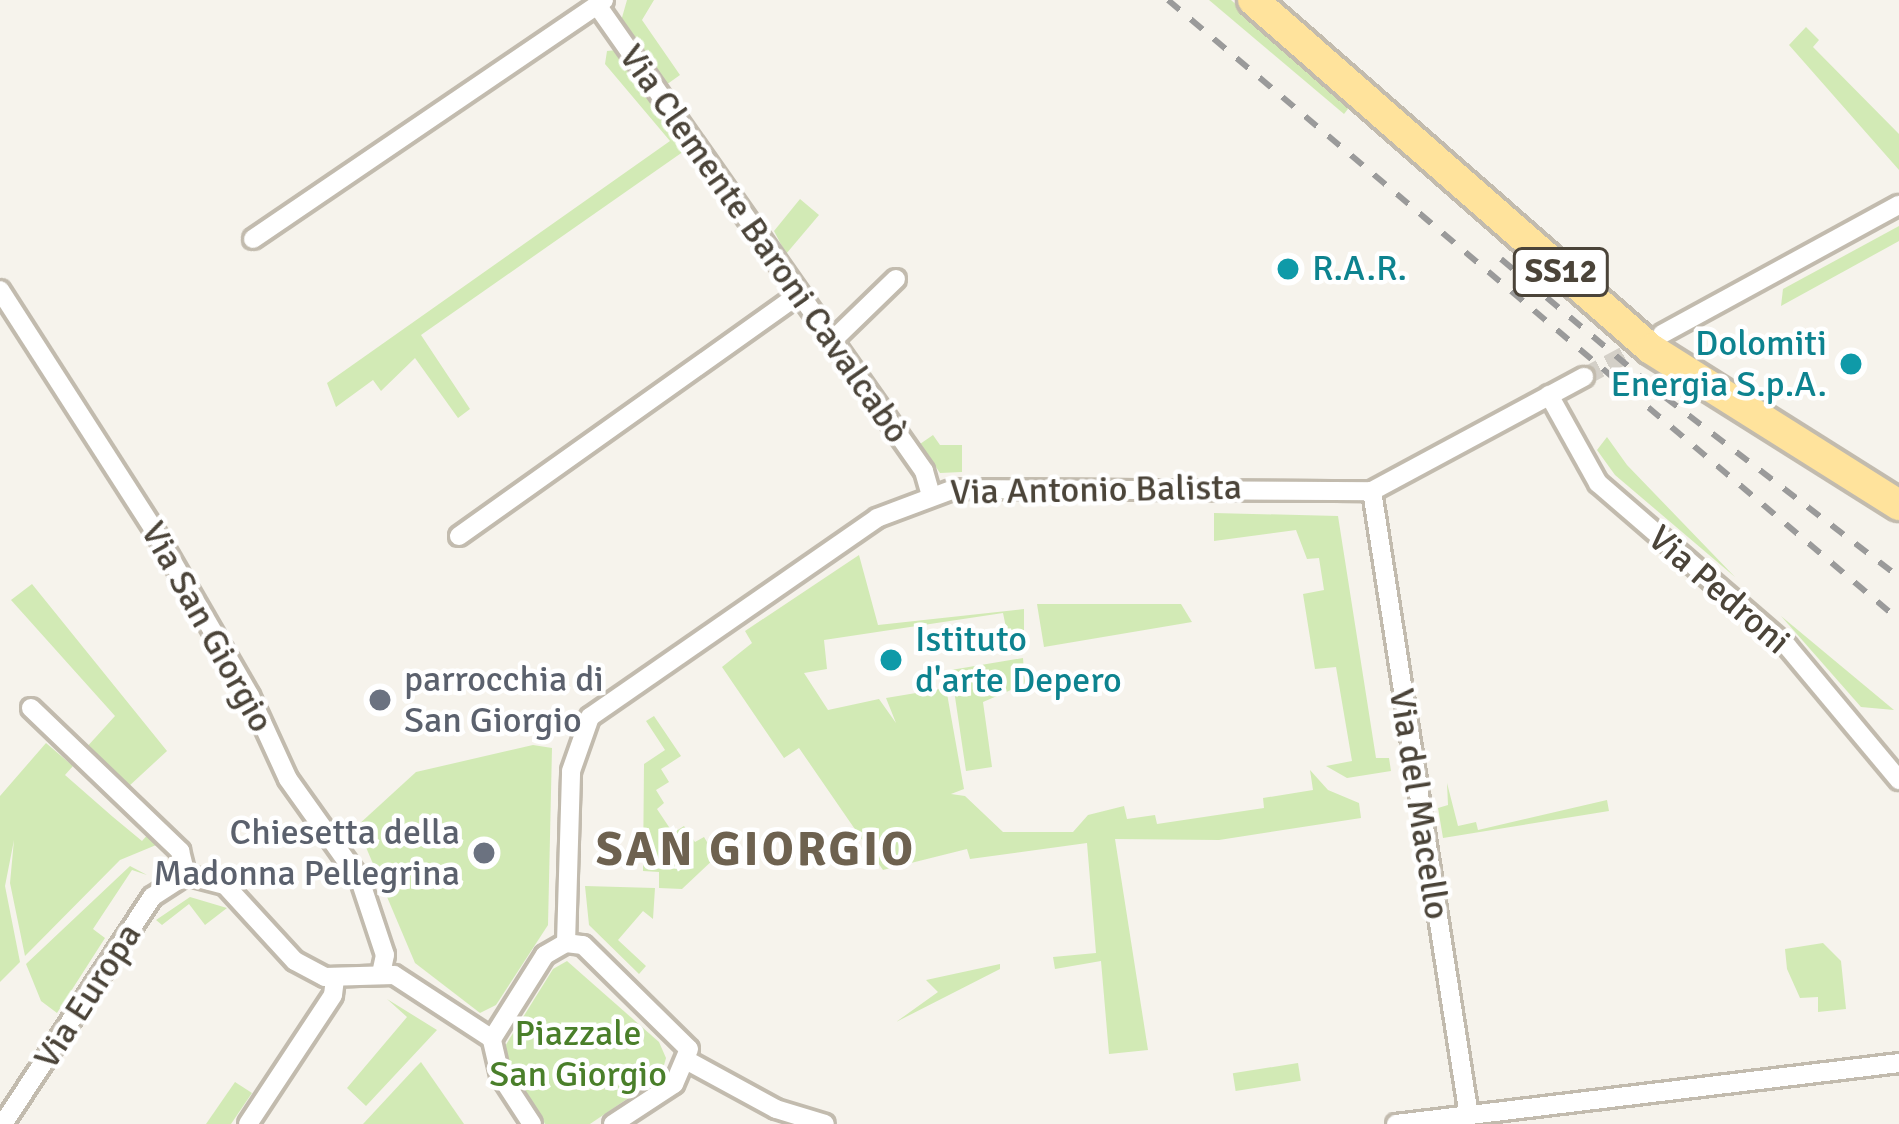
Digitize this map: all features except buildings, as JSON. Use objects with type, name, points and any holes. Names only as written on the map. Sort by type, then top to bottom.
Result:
[{"type":"main road","name":"SS12","points":[[1253,0],[1651,349],[1899,505]]},
{"type":"street","points":[[253,239],[600,2]]},
{"type":"street","name":"Via Clemente Baroni Cavalcabò","points":[[600,2],[924,471],[930,492]]},
{"type":"street","points":[[1662,334],[1899,205]]},
{"type":"street","points":[[832,341],[896,279]]},
{"type":"street","name":"Via San Giorgio","points":[[0,290],[153,528],[250,696],[288,779],[360,880],[385,955],[381,974]]},
{"type":"street","points":[[459,536],[799,294]]},
{"type":"street","name":"Via Antonio Balista","points":[[566,943],[572,771],[590,717],[788,577],[930,492],[1372,491],[1584,377]]},
{"type":"street","name":"Via Pedroni","points":[[1549,395],[1598,483],[1786,646],[1899,780]]},
{"type":"street","name":"Via del Macello","points":[[1372,491],[1469,1116]]},
{"type":"street","points":[[31,708],[180,851],[183,875],[225,885],[295,961],[335,978],[381,974],[492,1039]]},
{"type":"street","name":"Via Europa","points":[[3,1124],[152,898],[183,875]]},
{"type":"street","points":[[532,1124],[500,1075],[492,1039],[545,955],[566,943],[583,945],[672,1028],[688,1061],[776,1109],[825,1124]]},
{"type":"street","points":[[251,1119],[333,995],[335,978]]},
{"type":"street","points":[[614,1124],[674,1084],[688,1061]]},
{"type":"street","points":[[1396,1124],[1469,1116],[1546,1116],[1899,1063]]},
{"type":"green space","points":[[627,0],[654,0],[642,20],[680,75],[666,85],[621,21]]},
{"type":"green space","points":[[1209,0],[1231,0],[1351,105],[1344,114]]},
{"type":"green space","points":[[1806,27],[1819,40],[1813,47],[1899,134],[1899,170],[1789,45]]},
{"type":"green space","points":[[617,50],[687,149],[421,335],[470,409],[458,418],[415,358],[381,391],[373,380],[336,407],[327,383],[670,141],[605,64],[607,51]]},
{"type":"green space","points":[[800,199],[819,215],[786,254],[774,231]]},
{"type":"green space","points":[[1899,226],[1899,241],[1781,306],[1783,289]]},
{"type":"green space","points":[[933,435],[940,445],[962,445],[962,472],[940,473],[920,444]]},
{"type":"green space","points":[[1607,437],[1627,465],[1735,577],[1615,475],[1597,450]]},
{"type":"green space","points":[[1214,513],[1338,516],[1376,758],[1389,758],[1391,771],[1347,778],[1326,766],[1352,761],[1336,667],[1315,669],[1303,594],[1324,590],[1319,558],[1307,559],[1296,530],[1214,541]]},
{"type":"green space","points":[[859,555],[878,625],[1024,609],[1024,650],[1011,652],[1003,613],[824,640],[827,669],[804,673],[828,710],[879,699],[896,723],[886,698],[946,688],[964,789],[951,794],[965,796],[1003,832],[1073,832],[1088,815],[1124,806],[1127,819],[1155,815],[1157,824],[1264,808],[1263,798],[1313,790],[1310,770],[1328,790],[1359,803],[1361,818],[1219,840],[1115,839],[1148,1050],[1109,1054],[1101,961],[1055,969],[1053,957],[1096,953],[1087,843],[970,859],[967,849],[883,870],[799,748],[784,758],[722,667],[752,643],[745,631]]},
{"type":"green space","points":[[32,584],[167,751],[128,787],[85,749],[115,716],[11,600]]},
{"type":"green space","points":[[1037,604],[1181,604],[1192,622],[1044,647]]},
{"type":"green space","points":[[1781,616],[1894,710],[1861,707]]},
{"type":"green space","points":[[1023,658],[1025,684],[983,702],[992,767],[966,771],[951,670]]},
{"type":"green space","points":[[654,716],[681,756],[661,769],[669,782],[656,790],[664,803],[657,809],[673,833],[684,826],[695,842],[704,837],[716,857],[682,889],[659,888],[659,872],[643,871],[644,764],[665,750],[646,721]]},
{"type":"green space","points":[[46,743],[73,766],[65,775],[113,817],[142,841],[150,832],[161,843],[120,860],[25,956],[10,883],[14,840],[5,886],[20,962],[0,982],[0,796]]},
{"type":"green space","points":[[533,745],[552,748],[548,925],[496,1005],[480,1013],[415,963],[357,826],[416,772]]},
{"type":"green space","points":[[1447,783],[1458,826],[1476,822],[1478,830],[1607,800],[1609,811],[1443,838],[1438,808],[1448,805]]},
{"type":"green space","points":[[130,866],[147,875],[132,870],[93,929],[105,938],[57,1013],[41,1001],[26,964]]},
{"type":"green space","points":[[585,886],[655,888],[653,919],[643,911],[618,940],[646,966],[639,974],[589,925]]},
{"type":"green space","points":[[190,897],[227,908],[205,925],[189,904],[162,925],[156,920]]},
{"type":"green space","points":[[1823,943],[1841,961],[1846,1009],[1818,1012],[1818,997],[1800,998],[1787,969],[1785,949]]},
{"type":"green space","name":"Piazzale San Giorgio","points":[[567,961],[659,1042],[666,1058],[661,1076],[590,1124],[545,1124],[502,1051],[553,969]]},
{"type":"green space","points":[[1000,964],[1000,969],[896,1022],[938,992],[926,980]]},
{"type":"green space","points":[[387,999],[437,1030],[366,1106],[347,1088],[407,1017]]},
{"type":"green space","points":[[421,1062],[464,1124],[363,1124],[415,1068]]},
{"type":"green space","points":[[1298,1063],[1301,1081],[1236,1091],[1233,1073]]},
{"type":"green space","points":[[235,1082],[252,1093],[231,1124],[206,1124]]},
{"type":"tunnel","points":[[1584,377],[1653,340]]},
{"type":"railway","points":[[1168,0],[1899,620]]},
{"type":"railway","points":[[1501,259],[1665,397],[1899,577]]},
{"type":"place","name":"R.A.R.","points":[[1288,269]]},
{"type":"place","name":"Dolomiti Energia S.p.A.","points":[[1851,364]]},
{"type":"place","name":"Istituto d'arte Depero","points":[[891,660]]},
{"type":"place","name":"parrocchia di San Giorgio","points":[[380,700]]},
{"type":"place","name":"Chiesetta della Madonna Pellegrina","points":[[484,853]]},
{"type":"district","name":"SAN GIORGIO","points":[[756,850]]}]
